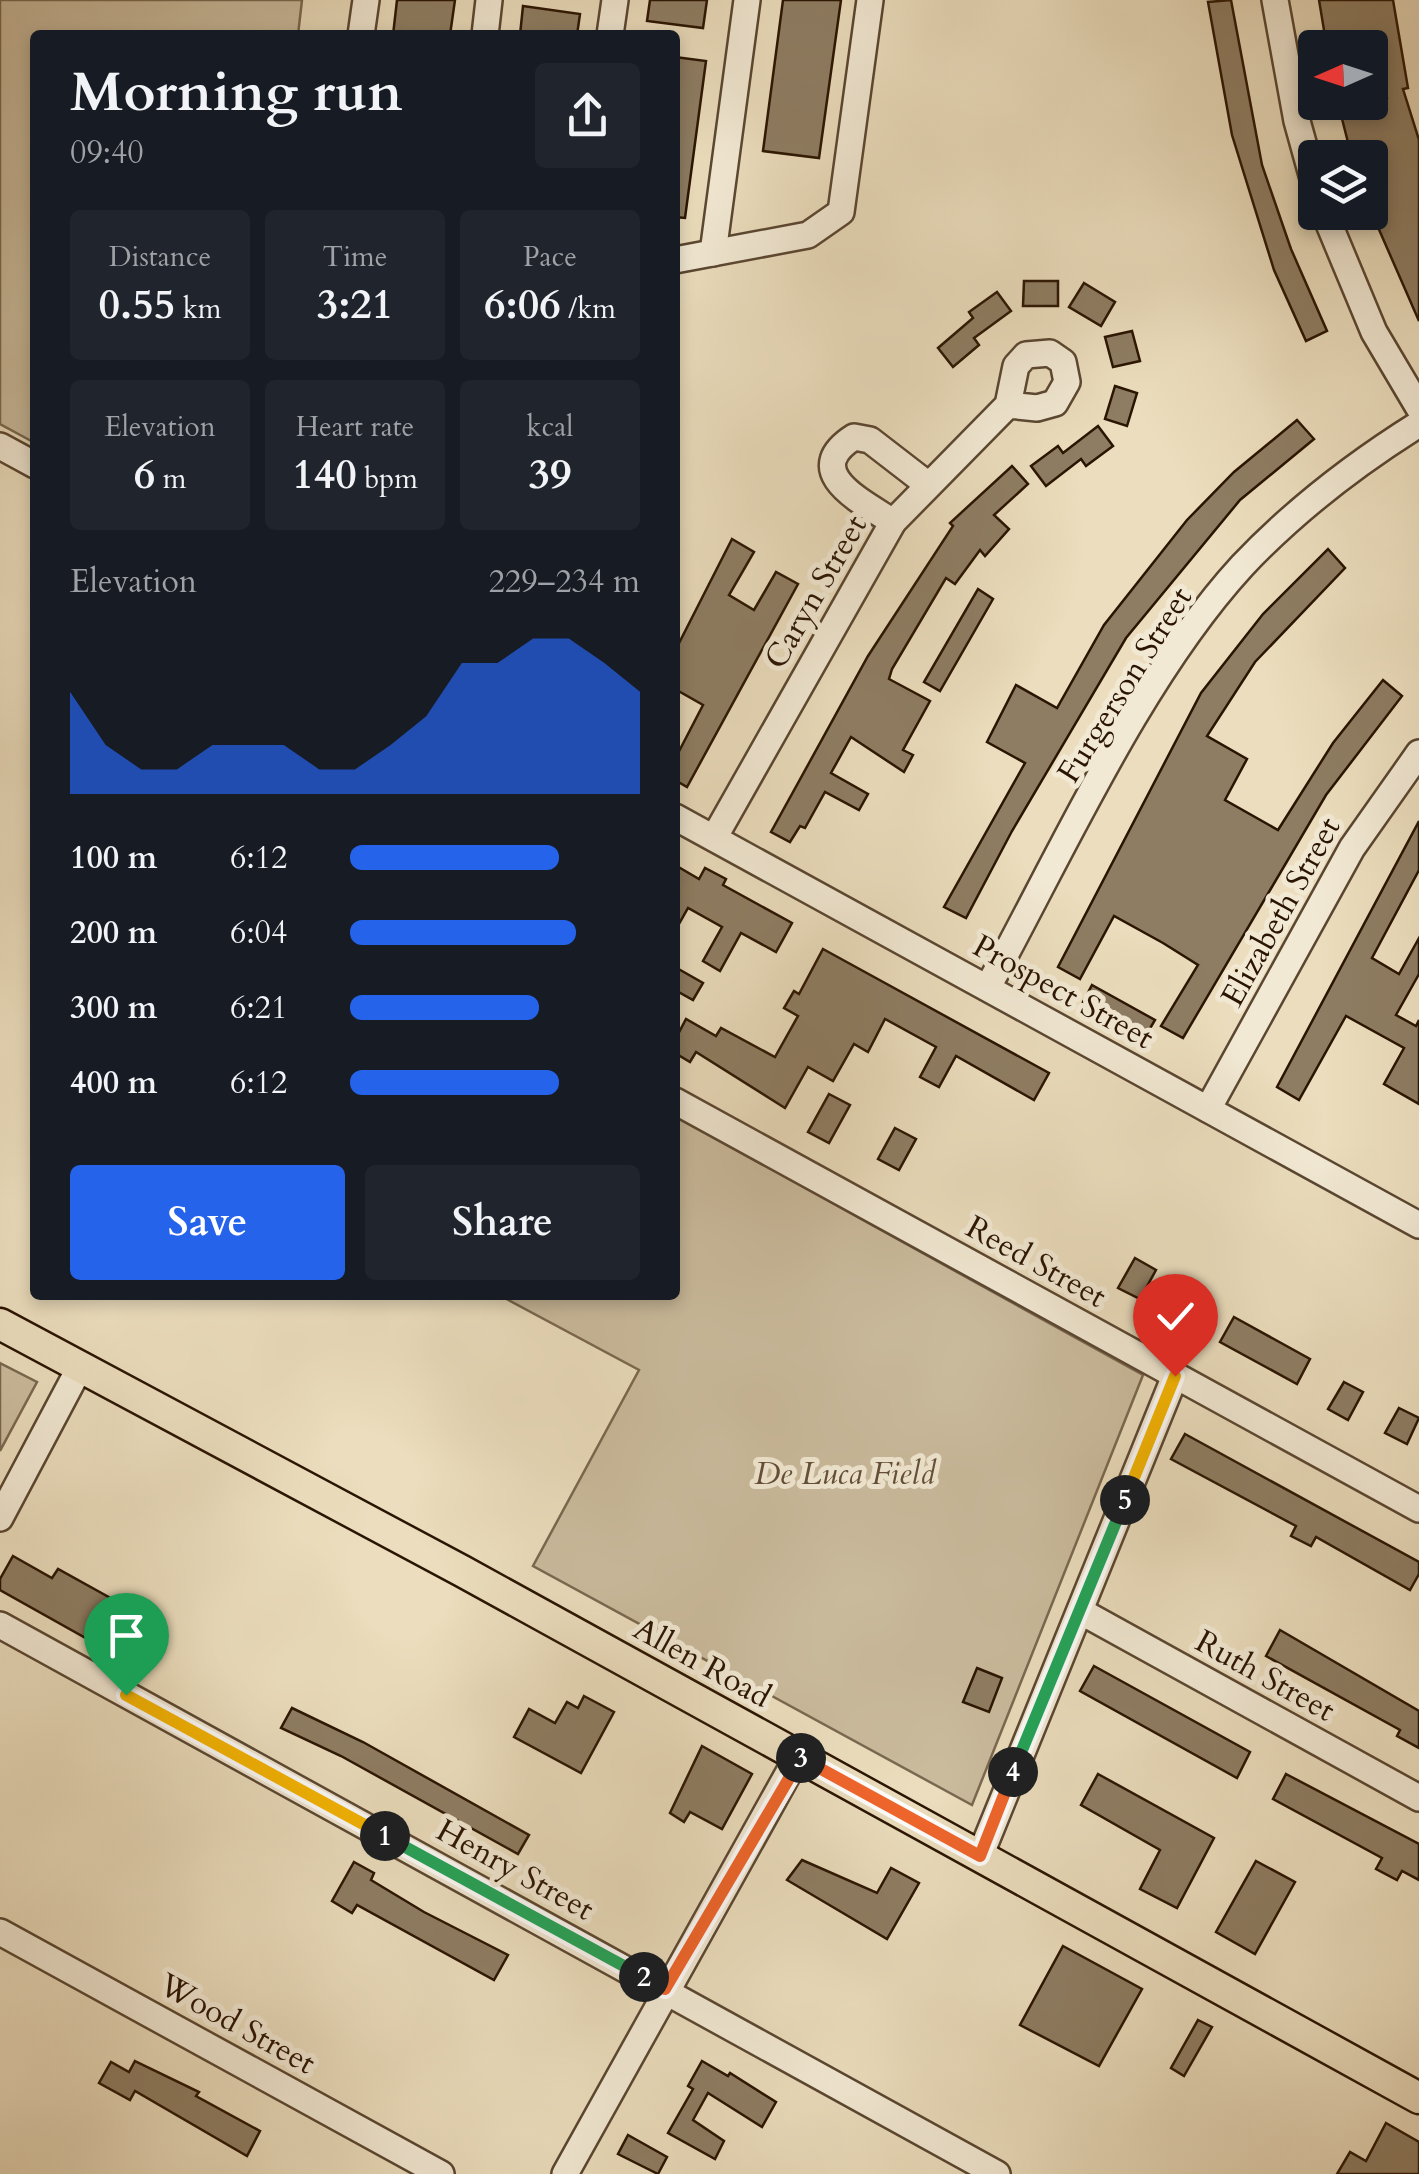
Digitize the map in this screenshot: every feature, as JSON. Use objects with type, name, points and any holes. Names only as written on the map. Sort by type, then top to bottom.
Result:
[{"type":"main road","name":"Allen Road","points":[[0,1324],[1419,2098]]},
{"type":"street","points":[[362,30],[366,0]]},
{"type":"street","points":[[485,30],[489,0]]},
{"type":"street","points":[[611,30],[615,0]]},
{"type":"street","points":[[713,253],[747,0]]},
{"type":"street","points":[[680,259],[808,235],[841,212],[870,0]]},
{"type":"street","points":[[1274,0],[1302,140]]},
{"type":"street","points":[[1332,230],[1374,332],[1419,408]]},
{"type":"street","name":"Caryn Street","points":[[714,838],[893,522],[1008,405]]},
{"type":"street","name":"Furgerson Street","points":[[988,988],[1140,710],[1198,622],[1239,570],[1292,518],[1419,424]]},
{"type":"street","points":[[893,522],[835,479],[832,460],[840,446],[854,437],[870,440],[927,484]]},
{"type":"street","points":[[0,446],[30,462]]},
{"type":"street","name":"Elizabeth Street","points":[[1208,1109],[1352,848],[1419,753]]},
{"type":"street","name":"Prospect Street","points":[[680,819],[1419,1224]]},
{"type":"street","name":"Reed Street","points":[[680,1104],[1419,1509]]},
{"type":"street","points":[[0,1518],[80,1367]]},
{"type":"street","points":[[980,1856],[1175,1376]]},
{"type":"street","name":"Ruth Street","points":[[1080,1611],[1419,1798]]},
{"type":"street","name":"Henry Street","points":[[0,1625],[997,2174]]},
{"type":"street","points":[[565,2174],[798,1756]]},
{"type":"street","name":"Wood Street","points":[[0,1932],[441,2174]]},
{"type":"green space","points":[[0,0],[302,0],[299,30],[30,30],[30,440],[0,424]]},
{"type":"green space","name":"De Luca Field","points":[[680,1119],[1143,1375],[972,1805],[533,1566],[639,1370],[508,1300],[680,1300]]},
{"type":"green space","points":[[0,1363],[37,1382],[0,1451]]},
{"type":"building","points":[[397,0],[455,0],[451,30],[394,30]]},
{"type":"building","points":[[650,0],[707,0],[703,28],[647,21]]},
{"type":"building","points":[[783,0],[841,0],[819,158],[763,151]]},
{"type":"building","points":[[1231,0],[1262,165],[1291,249],[1327,331],[1306,341],[1274,270],[1232,135],[1208,2]]},
{"type":"building","points":[[1319,0],[1393,0],[1408,88],[1403,89],[1419,140],[1419,321],[1379,230],[1388,230],[1388,140],[1347,140],[1342,120],[1388,120],[1388,30],[1324,30]]},
{"type":"building","points":[[523,6],[580,14],[578,30],[521,30]]},
{"type":"building","points":[[680,58],[706,61],[685,218],[680,218]]},
{"type":"building","points":[[1024,281],[1058,281],[1058,306],[1023,306]]},
{"type":"building","points":[[1084,283],[1115,302],[1101,326],[1069,307]]},
{"type":"building","points":[[997,292],[1011,311],[974,338],[979,345],[953,367],[938,348],[973,318],[969,312]]},
{"type":"building","points":[[1132,331],[1140,361],[1113,367],[1105,337]]},
{"type":"building","points":[[1115,386],[1137,393],[1127,426],[1105,419]]},
{"type":"building","points":[[1297,420],[1314,439],[1240,500],[1126,638],[1012,831],[966,918],[944,907],[1025,763],[987,742],[1016,685],[1057,708],[1104,625],[1187,520],[1234,472]]},
{"type":"building","points":[[1098,426],[1113,446],[1086,466],[1081,459],[1046,486],[1031,466],[1058,446],[1063,453]]},
{"type":"building","points":[[1012,466],[1028,484],[994,515],[1009,529],[985,556],[980,550],[955,584],[946,578],[892,669],[889,679],[930,701],[903,750],[913,755],[904,772],[851,737],[831,773],[868,794],[859,810],[825,792],[805,828],[800,826],[790,842],[771,832],[868,656],[953,526],[950,523]]},
{"type":"building","points":[[732,539],[754,552],[729,595],[754,610],[776,572],[798,584],[687,787],[680,783],[680,749],[703,705],[680,692],[680,641]]},
{"type":"building","points":[[1328,549],[1345,568],[1255,662],[1207,736],[1247,759],[1225,800],[1278,830],[1333,743],[1383,680],[1402,696],[1326,795],[1183,1038],[1161,1026],[1198,965],[1163,943],[1114,916],[1080,979],[1058,967],[1201,693],[1263,614]]},
{"type":"building","points":[[978,589],[993,599],[940,691],[924,682]]},
{"type":"building","points":[[1419,821],[1419,870],[1372,958],[1399,974],[1419,938],[1419,974],[1396,1015],[1416,1026],[1419,1020],[1419,1104],[1384,1084],[1404,1048],[1346,1016],[1299,1100],[1277,1087]]},
{"type":"building","points":[[680,868],[699,879],[705,868],[726,879],[723,885],[792,923],[776,952],[741,933],[720,971],[703,961],[722,927],[688,908],[680,922]]},
{"type":"building","points":[[823,949],[1049,1073],[1034,1100],[956,1056],[939,1087],[920,1077],[936,1047],[885,1019],[868,1052],[854,1044],[833,1081],[808,1067],[785,1108],[696,1052],[690,1062],[680,1056],[680,1030],[686,1019],[716,1036],[721,1028],[775,1057],[798,1016],[784,1008],[794,991],[799,994]]},
{"type":"building","points":[[680,970],[703,983],[693,1000],[680,993]]},
{"type":"building","points":[[1092,985],[1155,1020],[1145,1037],[1083,1002]]},
{"type":"building","points":[[829,1094],[850,1105],[829,1143],[808,1132]]},
{"type":"building","points":[[895,1128],[916,1139],[899,1170],[878,1159]]},
{"type":"building","points":[[1135,1258],[1156,1270],[1140,1299],[1118,1288]]},
{"type":"building","points":[[1234,1317],[1310,1359],[1297,1384],[1220,1342]]},
{"type":"building","points":[[1344,1382],[1363,1392],[1348,1420],[1328,1409]]},
{"type":"building","points":[[1399,1408],[1419,1418],[1407,1444],[1385,1433]]},
{"type":"building","points":[[1185,1434],[1419,1562],[1419,1574],[1410,1590],[1316,1537],[1311,1546],[1291,1536],[1296,1526],[1171,1459]]},
{"type":"building","points":[[13,1556],[52,1578],[58,1569],[114,1600],[91,1641],[0,1590],[0,1579]]},
{"type":"building","points":[[1280,1630],[1419,1711],[1419,1748],[1397,1736],[1400,1730],[1266,1656]]},
{"type":"building","points":[[1094,1666],[1250,1752],[1237,1778],[1080,1691]]},
{"type":"building","points":[[977,1668],[1002,1678],[989,1712],[963,1702]]},
{"type":"building","points":[[584,1696],[614,1712],[581,1773],[514,1737],[529,1709],[555,1723],[567,1702],[578,1708]]},
{"type":"building","points":[[292,1708],[363,1742],[529,1835],[518,1854],[341,1756],[281,1728]]},
{"type":"building","points":[[702,1746],[752,1774],[722,1829],[690,1812],[684,1822],[670,1813]]},
{"type":"building","points":[[1098,1774],[1214,1838],[1177,1908],[1140,1889],[1160,1850],[1081,1805]]},
{"type":"building","points":[[1286,1774],[1419,1844],[1419,1880],[1402,1871],[1397,1880],[1376,1869],[1382,1858],[1273,1799]]},
{"type":"building","points":[[802,1860],[877,1893],[891,1868],[919,1883],[887,1939],[787,1880]]},
{"type":"building","points":[[1256,1861],[1295,1882],[1255,1954],[1216,1932]]},
{"type":"building","points":[[354,1862],[374,1873],[371,1880],[508,1955],[494,1980],[357,1905],[352,1913],[332,1901]]},
{"type":"building","points":[[1063,1946],[1142,1989],[1099,2066],[1020,2025]]},
{"type":"building","points":[[1198,2020],[1212,2027],[1184,2076],[1171,2068]]},
{"type":"building","points":[[135,2061],[199,2092],[196,2096],[260,2131],[247,2156],[135,2091],[130,2100],[99,2083],[111,2062],[129,2072]]},
{"type":"building","points":[[702,2061],[728,2076],[730,2073],[776,2102],[762,2127],[708,2093],[693,2120],[724,2141],[715,2159],[668,2133],[693,2089],[688,2086]]},
{"type":"building","points":[[1386,2123],[1419,2142],[1419,2174],[1337,2174],[1350,2152],[1366,2161]]},
{"type":"building","points":[[628,2135],[667,2157],[658,2174],[618,2154]]},
{"type":"route","points":[[126,1695],[665,1989],[798,1756],[980,1856],[1175,1376]]}]
